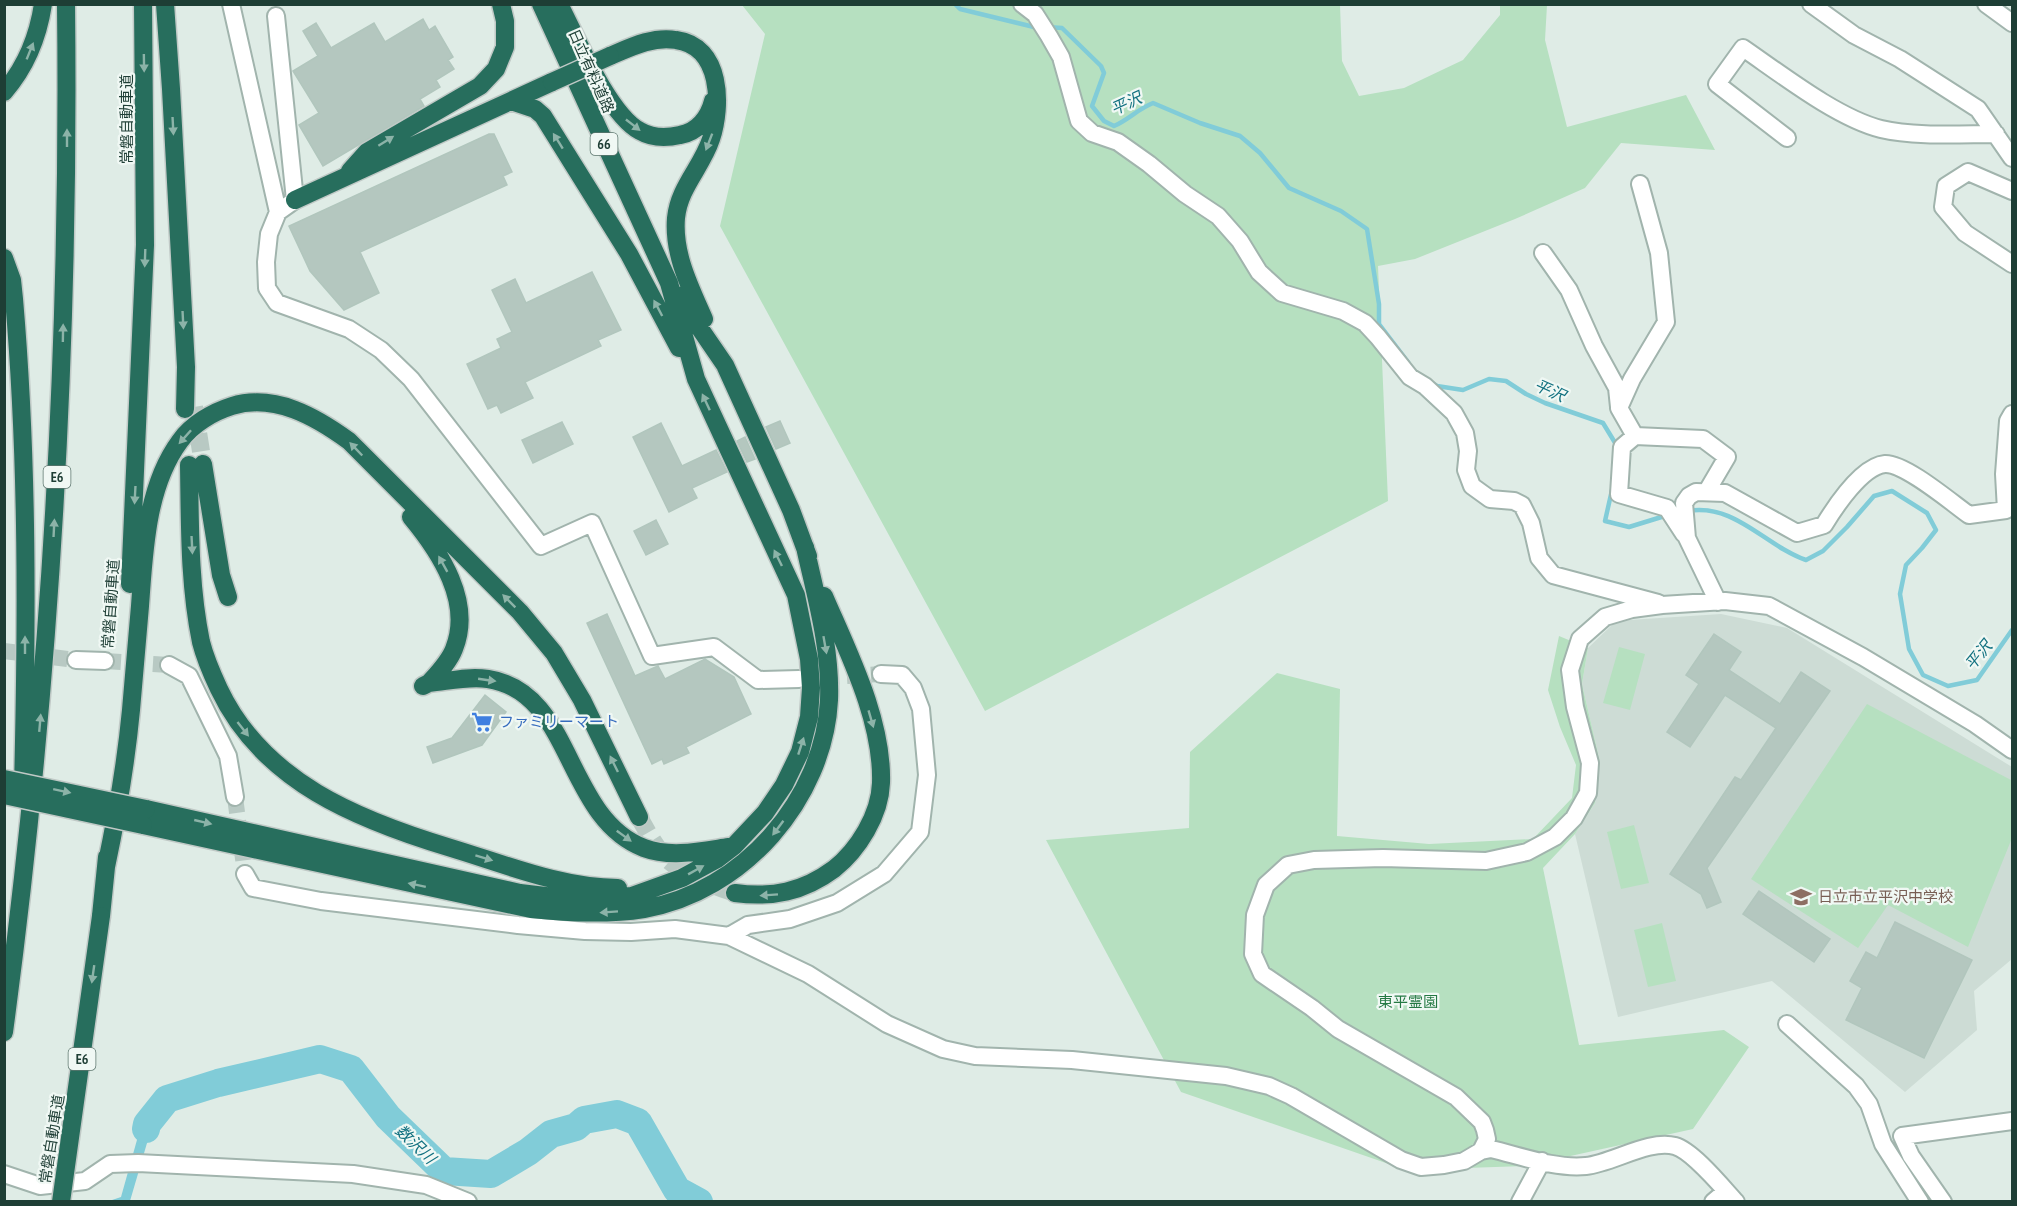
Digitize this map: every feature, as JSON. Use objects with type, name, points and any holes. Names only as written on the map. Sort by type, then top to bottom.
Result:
[{"type":"highway","points":[[4,92],[26,61],[34,41],[43,4]]},
{"type":"highway","name":"E6","points":[[4,1032],[20,914],[40,720],[57,478],[67,165],[66,4]]},
{"type":"highway","name":"常磐自動車道","points":[[61,1202],[106,867],[127,632],[141,381],[145,245],[143,4]]},
{"type":"highway","points":[[165,4],[190,408]]},
{"type":"highway","points":[[342,178],[367,152],[480,86],[496,69],[505,47],[505,21],[501,4]]},
{"type":"highway","name":"日立有料道路","points":[[541,4],[669,283]]},
{"type":"highway","points":[[559,4],[611,102],[630,125],[641,132],[655,137],[671,137],[692,131],[706,118],[712,106],[716,84]]},
{"type":"highway","points":[[295,200],[552,82],[649,41],[677,40],[689,43],[700,51],[713,71],[716,84],[714,127],[704,154],[682,192],[678,204],[676,225],[678,251],[690,287],[791,510],[848,652],[866,701],[876,741],[881,784],[872,819],[864,834],[842,863],[811,884],[792,892],[757,896],[735,893]]},
{"type":"highway","points":[[4,795],[144,817],[520,893],[593,899],[632,896],[682,878],[717,859],[734,846],[765,813],[784,784],[800,752],[809,717],[811,688],[809,659],[796,596],[696,379],[629,254],[543,116],[535,109],[511,101]]},
{"type":"highway","points":[[4,258],[12,280],[16,321],[26,594],[20,914]]},
{"type":"highway","points":[[669,283],[725,365]]},
{"type":"highway","points":[[669,283],[696,379]]},
{"type":"highway","points":[[106,867],[121,795],[131,712],[142,578],[153,503],[160,479],[181,440],[207,417],[237,405],[254,403],[290,407],[325,423],[349,441],[520,612],[554,653],[582,700],[639,817]]},
{"type":"highway","points":[[228,597],[196,465],[194,593],[202,644],[213,676],[232,714],[276,765],[341,808],[398,832],[566,881],[611,888],[655,888]]},
{"type":"highway","points":[[385,477],[393,494],[426,535],[443,562],[456,593],[459,619],[454,650],[424,686],[464,678],[489,679],[511,686],[529,698],[547,717],[592,804],[607,823],[625,838],[644,848],[676,854],[734,846]]},
{"type":"highway","points":[[4,779],[144,817],[531,909],[593,914],[645,909],[695,892],[736,869],[770,839],[798,800],[812,774],[826,725],[829,700],[828,658],[805,547]]},
{"type":"street","points":[[231,4],[278,212]]},
{"type":"street","points":[[1022,4],[1035,14],[1060,57],[1079,121],[1092,133],[1118,142],[1185,194],[1218,216],[1240,241],[1259,272],[1282,293],[1343,311],[1365,323],[1410,377],[1425,386],[1454,413],[1465,433],[1468,451],[1467,470],[1472,486],[1490,499],[1514,501],[1522,505],[1531,523],[1539,558],[1554,575],[1662,605]]},
{"type":"street","points":[[1811,4],[1854,35],[1900,60],[1978,109],[2013,158]]},
{"type":"street","points":[[1986,4],[2013,23]]},
{"type":"street","points":[[276,16],[295,200],[278,212],[269,234],[266,261],[267,288],[277,303],[349,330],[381,350],[411,379],[541,546],[592,524],[652,656],[714,647],[758,680],[799,680]]},
{"type":"street","points":[[1787,138],[1718,84],[1743,48],[1844,115],[1882,129],[1929,134],[1996,134]]},
{"type":"street","points":[[2013,192],[1968,172],[1946,186],[1943,207],[1965,233],[2013,264]]},
{"type":"street","points":[[1619,408],[1632,379],[1666,322],[1659,253],[1640,184]]},
{"type":"street","points":[[1542,253],[1569,290],[1594,346],[1617,388],[1619,408],[1635,436]]},
{"type":"street","points":[[1678,512],[1689,496],[1696,492],[1725,493],[1797,534],[1824,525],[1834,509],[1867,471],[1886,464],[1904,470],[1969,515],[2009,511],[2004,474],[2008,421],[2013,414]]},
{"type":"street","points":[[1678,512],[1619,494],[1622,447],[1635,436],[1703,439],[1727,457],[1707,491]]},
{"type":"street","points":[[1678,512],[1687,537],[1718,602]]},
{"type":"street","points":[[1480,1151],[1487,1139],[1482,1122],[1456,1097],[1338,1029],[1262,974],[1253,954],[1255,915],[1261,896],[1273,878],[1288,865],[1314,860],[1383,858],[1486,861],[1527,852],[1555,837],[1574,818],[1588,793],[1590,763],[1575,707],[1570,670],[1580,639],[1605,617],[1632,609],[1662,605],[1725,601],[1769,606],[1863,657],[1975,724],[2013,750]]},
{"type":"street","points":[[76,660],[105,661]]},
{"type":"street","points":[[169,665],[189,676],[228,756],[235,797]]},
{"type":"street","points":[[729,936],[748,925],[790,919],[837,903],[884,874],[920,832],[927,775],[921,709],[913,688],[902,675],[881,674]]},
{"type":"street","points":[[245,874],[253,888],[321,900],[486,922],[632,933],[675,929],[729,936],[808,974],[887,1024],[943,1049],[975,1056],[1072,1060],[1226,1076],[1269,1086],[1291,1096],[1401,1160],[1421,1167],[1464,1161],[1480,1151],[1491,1149],[1565,1166],[1589,1166],[1653,1147],[1676,1146],[1687,1152],[1725,1198]]},
{"type":"street","points":[[1787,1024],[1856,1086],[1869,1104],[1883,1144],[1912,1198]]},
{"type":"street","points":[[1943,1202],[1911,1156],[1902,1136],[2013,1121]]},
{"type":"street","points":[[1520,1202],[1542,1161]]},
{"type":"street","points":[[4,1174],[40,1185],[85,1181],[110,1164],[138,1163],[353,1174],[426,1185],[468,1202]]},
{"type":"shaded area","name":"日立市立平沢中学校","points":[[1721,614],[1787,628],[2012,767],[2012,959],[1974,991],[1977,1030],[1905,1092],[1772,981],[1618,1017],[1575,834],[1595,803],[1600,762],[1582,684],[1588,648],[1614,623]]},
{"type":"green space","points":[[742,5],[1340,5],[1342,61],[1359,96],[1404,88],[1463,60],[1500,15],[1500,5],[1547,5],[1545,40],[1567,127],[1686,95],[1715,150],[1621,143],[1585,188],[1415,259],[1378,266],[1388,501],[985,711],[720,226],[765,34]]},
{"type":"green space","name":"東平霊園","points":[[1559,636],[1588,648],[1582,684],[1600,762],[1595,803],[1575,834],[1543,868],[1579,1045],[1724,1030],[1749,1047],[1693,1129],[1525,1166],[1406,1170],[1181,1092],[1046,840],[1189,828],[1190,752],[1277,673],[1340,689],[1337,836],[1429,844],[1533,839],[1572,798],[1576,765],[1548,690]]},
{"type":"green space","points":[[1619,647],[1645,654],[1630,710],[1603,703]]},
{"type":"green space","points":[[1867,704],[2011,780],[2012,838],[1968,947],[1888,905],[1858,948],[1751,879]]},
{"type":"green space","points":[[1634,825],[1649,883],[1621,889],[1607,832]]},
{"type":"green space","points":[[1662,923],[1676,981],[1648,987],[1634,930]]},
{"type":"water","points":[[164,1095],[170,1103],[152,1126],[130,1201],[106,1202],[121,1197],[142,1122]]},
{"type":"building","points":[[423,19],[429,30],[435,26],[453,57],[448,60],[454,69],[436,80],[440,87],[420,99],[424,106],[323,166],[299,125],[319,113],[293,71],[318,56],[303,31],[316,23],[331,48],[374,23],[385,42]]},
{"type":"building","points":[[489,134],[494,134],[512,172],[503,176],[507,185],[360,252],[379,293],[344,310],[310,271],[289,226]]},
{"type":"building","points":[[592,272],[621,330],[598,340],[601,346],[525,382],[533,398],[501,413],[497,405],[488,409],[467,364],[501,348],[497,339],[512,332],[492,290],[515,279],[526,303]]},
{"type":"building","points":[[780,421],[790,443],[776,449],[766,427]]},
{"type":"building","points":[[562,422],[573,444],[533,463],[522,440]]},
{"type":"building","points":[[661,423],[682,466],[716,450],[727,472],[692,488],[697,498],[669,512],[633,437]]},
{"type":"building","points":[[745,437],[755,459],[747,462],[737,441]]},
{"type":"building","points":[[656,520],[668,544],[646,555],[634,531]]},
{"type":"building","points":[[607,614],[635,676],[658,666],[665,679],[705,659],[734,677],[751,714],[686,747],[689,753],[664,764],[662,759],[652,764],[587,623]]},
{"type":"building","points":[[1714,634],[1741,652],[1729,670],[1780,704],[1801,672],[1830,691],[1707,868],[1721,902],[1707,908],[1701,894],[1670,874],[1735,777],[1741,780],[1776,728],[1725,695],[1690,747],[1667,732],[1699,684],[1686,675]]},
{"type":"building","name":"ファミリーマート","points":[[485,695],[506,712],[482,745],[433,763],[427,747],[452,738]]},
{"type":"building","points":[[1759,891],[1830,939],[1814,962],[1743,914]]},
{"type":"building","points":[[1895,922],[1972,960],[1924,1058],[1846,1020],[1862,988],[1850,981],[1866,952],[1877,958]]},
{"type":"waterway","name":"平沢","points":[[955,4],[960,9],[1038,28]]},
{"type":"waterway","name":"平沢","points":[[1047,27],[1062,28],[1101,66],[1104,73],[1092,106],[1104,121],[1114,126],[1153,103],[1200,123],[1240,136],[1260,153],[1289,188],[1341,211],[1367,229],[1379,304],[1379,324],[1408,362]]},
{"type":"waterway","name":"平沢","points":[[1432,383],[1437,386],[1463,390],[1489,379],[1506,381],[1545,403],[1603,423],[1617,446]]},
{"type":"waterway","name":"平沢","points":[[1612,490],[1605,521],[1629,527],[1668,515]]},
{"type":"waterway","name":"平沢","points":[[1688,511],[1705,510],[1735,519],[1791,554],[1806,560],[1823,551],[1874,496],[1892,491],[1927,513],[1936,530],[1906,565],[1900,594],[1909,649],[1923,675],[1948,686],[1977,680],[2012,630]]},
{"type":"waterway","name":"数沢川","points":[[146,1129],[147,1124],[167,1099],[218,1083],[320,1059],[351,1069],[388,1117],[444,1171],[491,1174],[528,1152],[551,1134],[576,1127],[584,1120],[617,1114],[638,1122],[677,1190],[699,1202]]},
{"type":"tunnel","points":[[194,407],[203,464]]},
{"type":"tunnel","points":[[4,651],[76,660]]},
{"type":"tunnel","points":[[105,661],[169,665]]},
{"type":"tunnel","points":[[799,679],[881,674]]},
{"type":"tunnel","points":[[235,797],[245,874]]},
{"type":"tunnel","points":[[639,817],[660,851],[675,866],[700,880],[735,893]]},
{"type":"place","name":"ファミリーマート","points":[[482,722]]},
{"type":"place","name":"日立市立平沢中学校","points":[[1801,897]]}]
